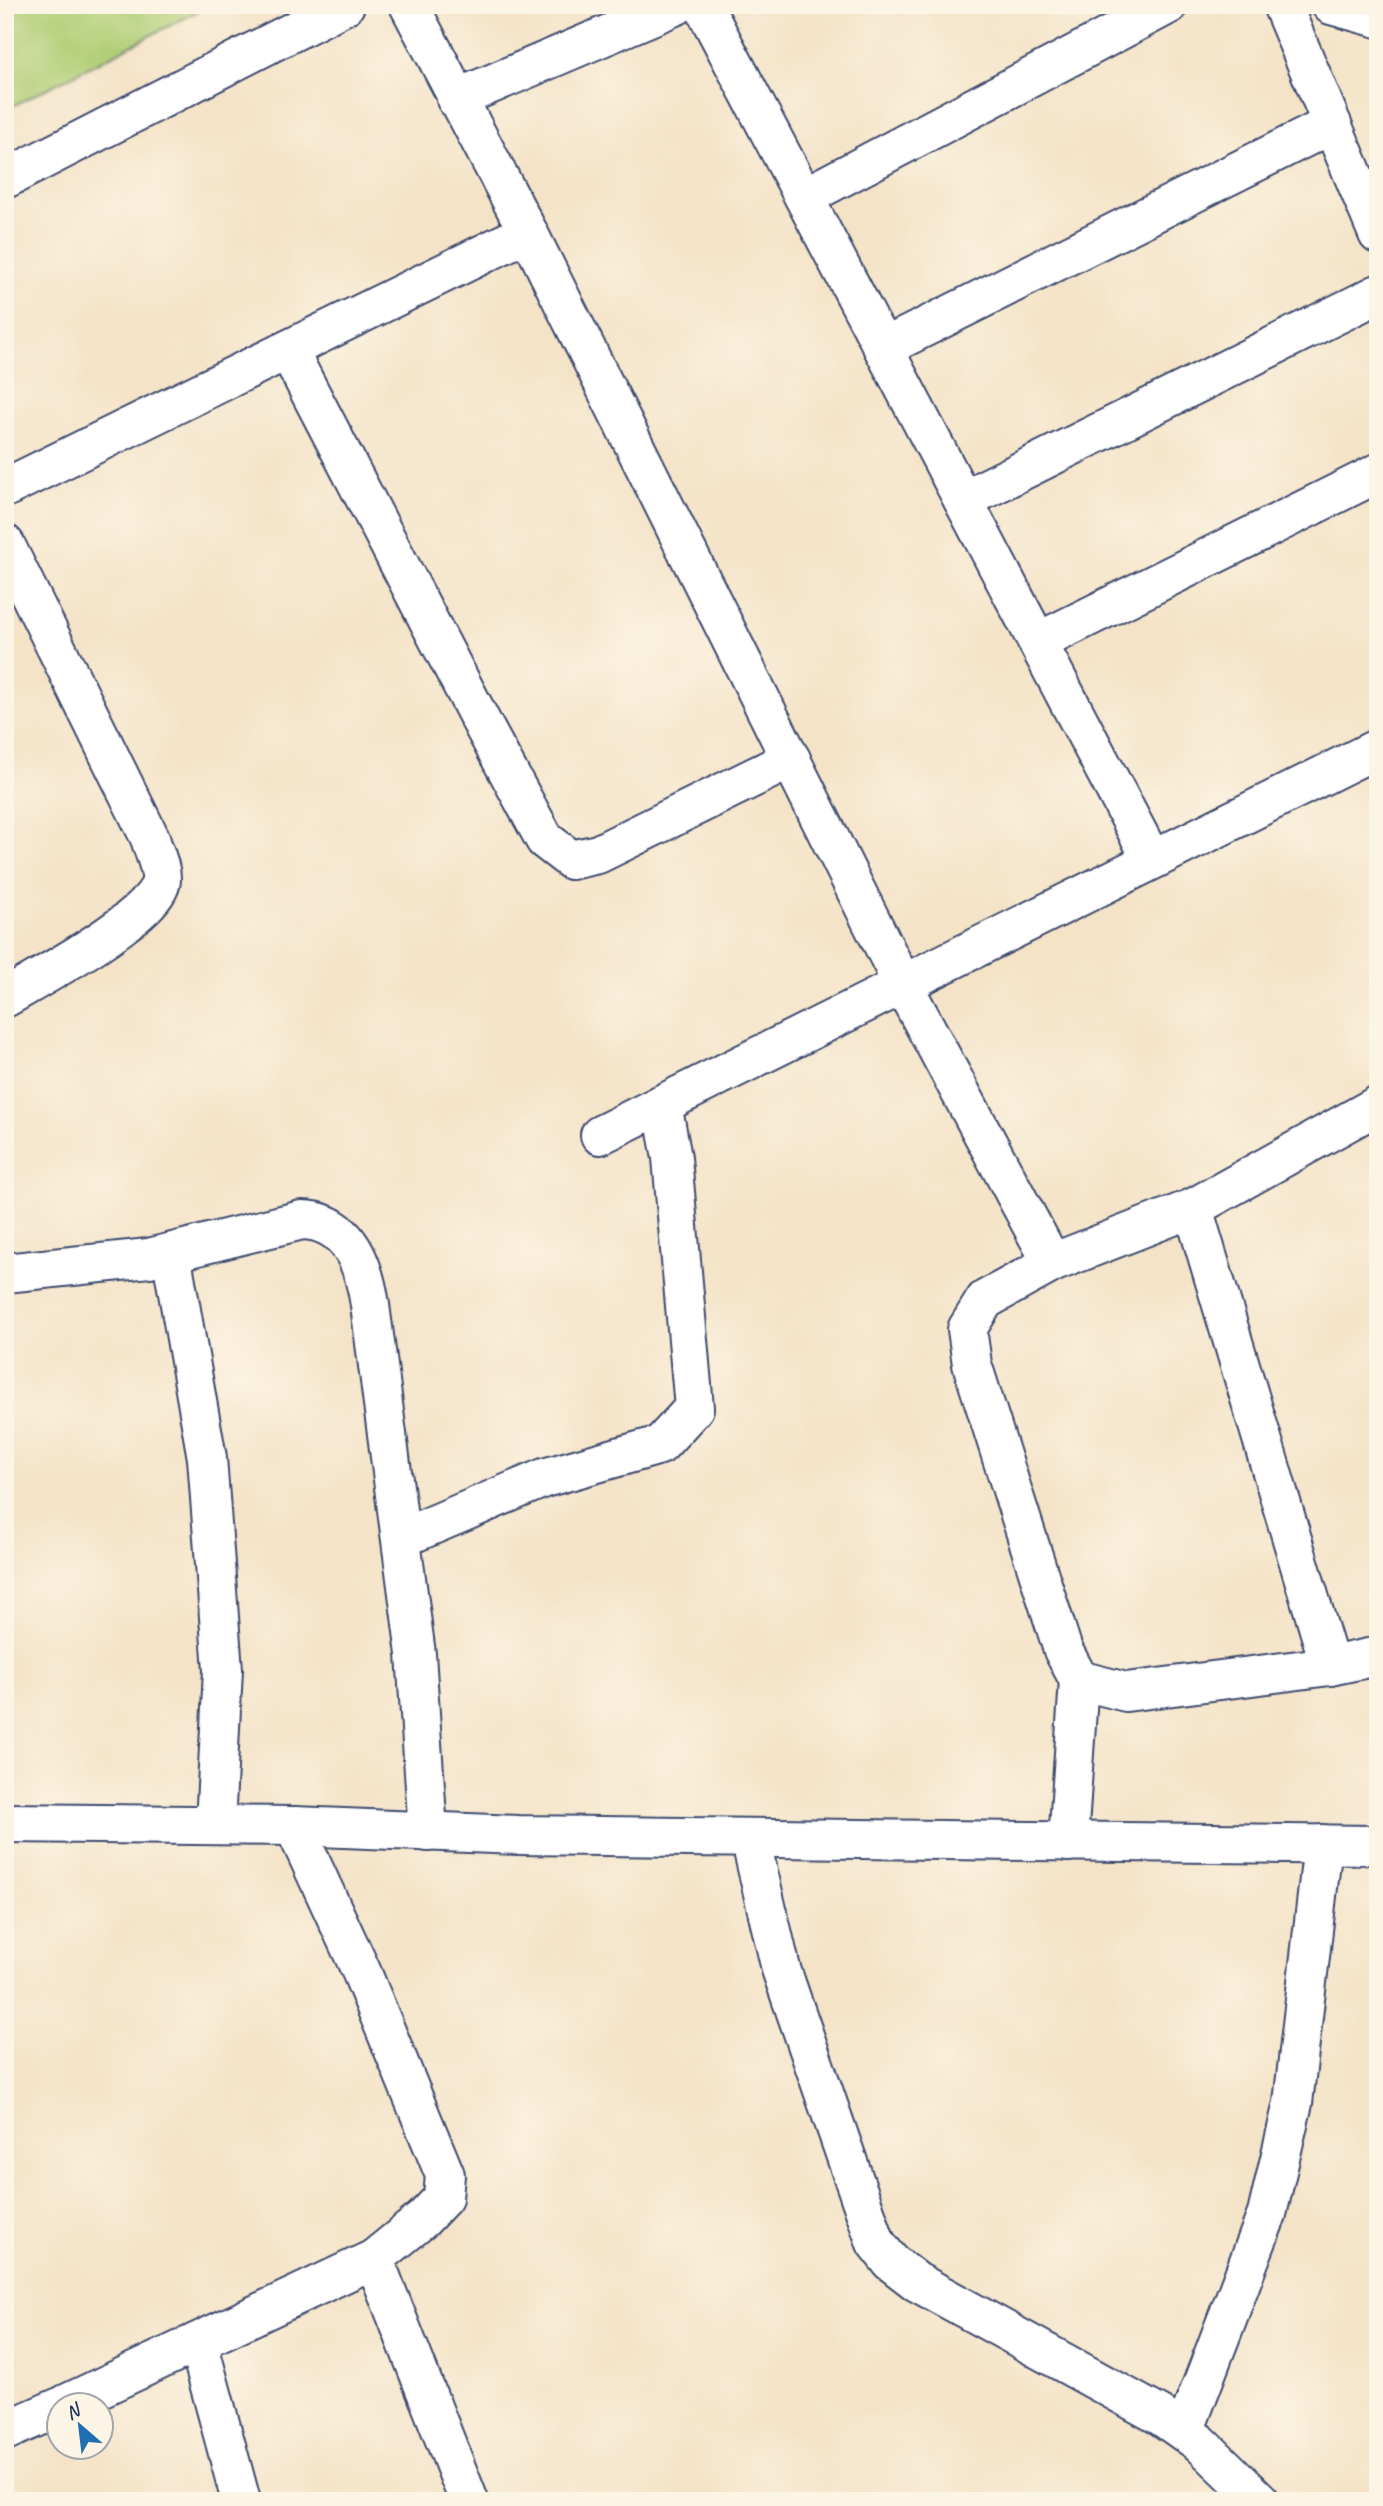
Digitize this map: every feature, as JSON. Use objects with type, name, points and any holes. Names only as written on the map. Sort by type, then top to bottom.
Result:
[{"type":"street","points":[[5,179],[345,5]]},
{"type":"street","points":[[409,5],[528,232],[903,985],[1052,1263]]},
{"type":"street","points":[[456,99],[677,5]]},
{"type":"street","points":[[703,5],[1152,860]]},
{"type":"street","points":[[804,197],[1168,5]]},
{"type":"street","points":[[1282,5],[1378,234]]},
{"type":"street","points":[[1331,5],[1378,18]]},
{"type":"street","points":[[883,348],[1332,124]]},
{"type":"street","points":[[5,488],[528,232]]},
{"type":"street","points":[[963,500],[1378,294]]},
{"type":"street","points":[[288,349],[545,839],[571,860],[598,853],[790,759]]},
{"type":"street","points":[[1038,642],[1378,473]]},
{"type":"street","points":[[5,544],[150,838],[162,880],[152,902],[133,919],[5,998]]},
{"type":"street","points":[[600,1135],[1378,748]]},
{"type":"street","points":[[402,1538],[544,1478],[660,1445],[694,1408],[672,1158],[662,1104]]},
{"type":"street","points":[[1068,1842],[1079,1680],[1063,1650],[972,1364],[967,1329],[985,1300],[1052,1263],[1193,1208],[1378,1105]]},
{"type":"street","points":[[1193,1208],[1330,1666]]},
{"type":"street","points":[[5,1273],[171,1253],[302,1220],[319,1220],[338,1230],[366,1275],[416,1654],[428,1832]]},
{"type":"street","points":[[171,1253],[207,1458],[223,1670],[215,1825]]},
{"type":"street","points":[[1079,1680],[1126,1692],[1330,1666],[1378,1656]]},
{"type":"street","points":[[5,1823],[294,1826],[428,1832],[750,1838],[1378,1844]]},
{"type":"street","points":[[96,2390],[374,2259],[423,2219],[443,2198],[445,2175],[362,1972],[294,1826]]},
{"type":"street","points":[[750,1838],[781,1969],[876,2243],[891,2262],[917,2282],[1161,2416],[1200,2443],[1260,2501]]},
{"type":"street","points":[[1184,2432],[1270,2202],[1293,2103],[1323,1844]]},
{"type":"street","points":[[374,2259],[468,2501]]},
{"type":"street","points":[[198,2342],[241,2501]]},
{"type":"street","points":[[5,2431],[46,2413]]},
{"type":"green space","points":[[5,5],[210,5],[5,110]]}]
